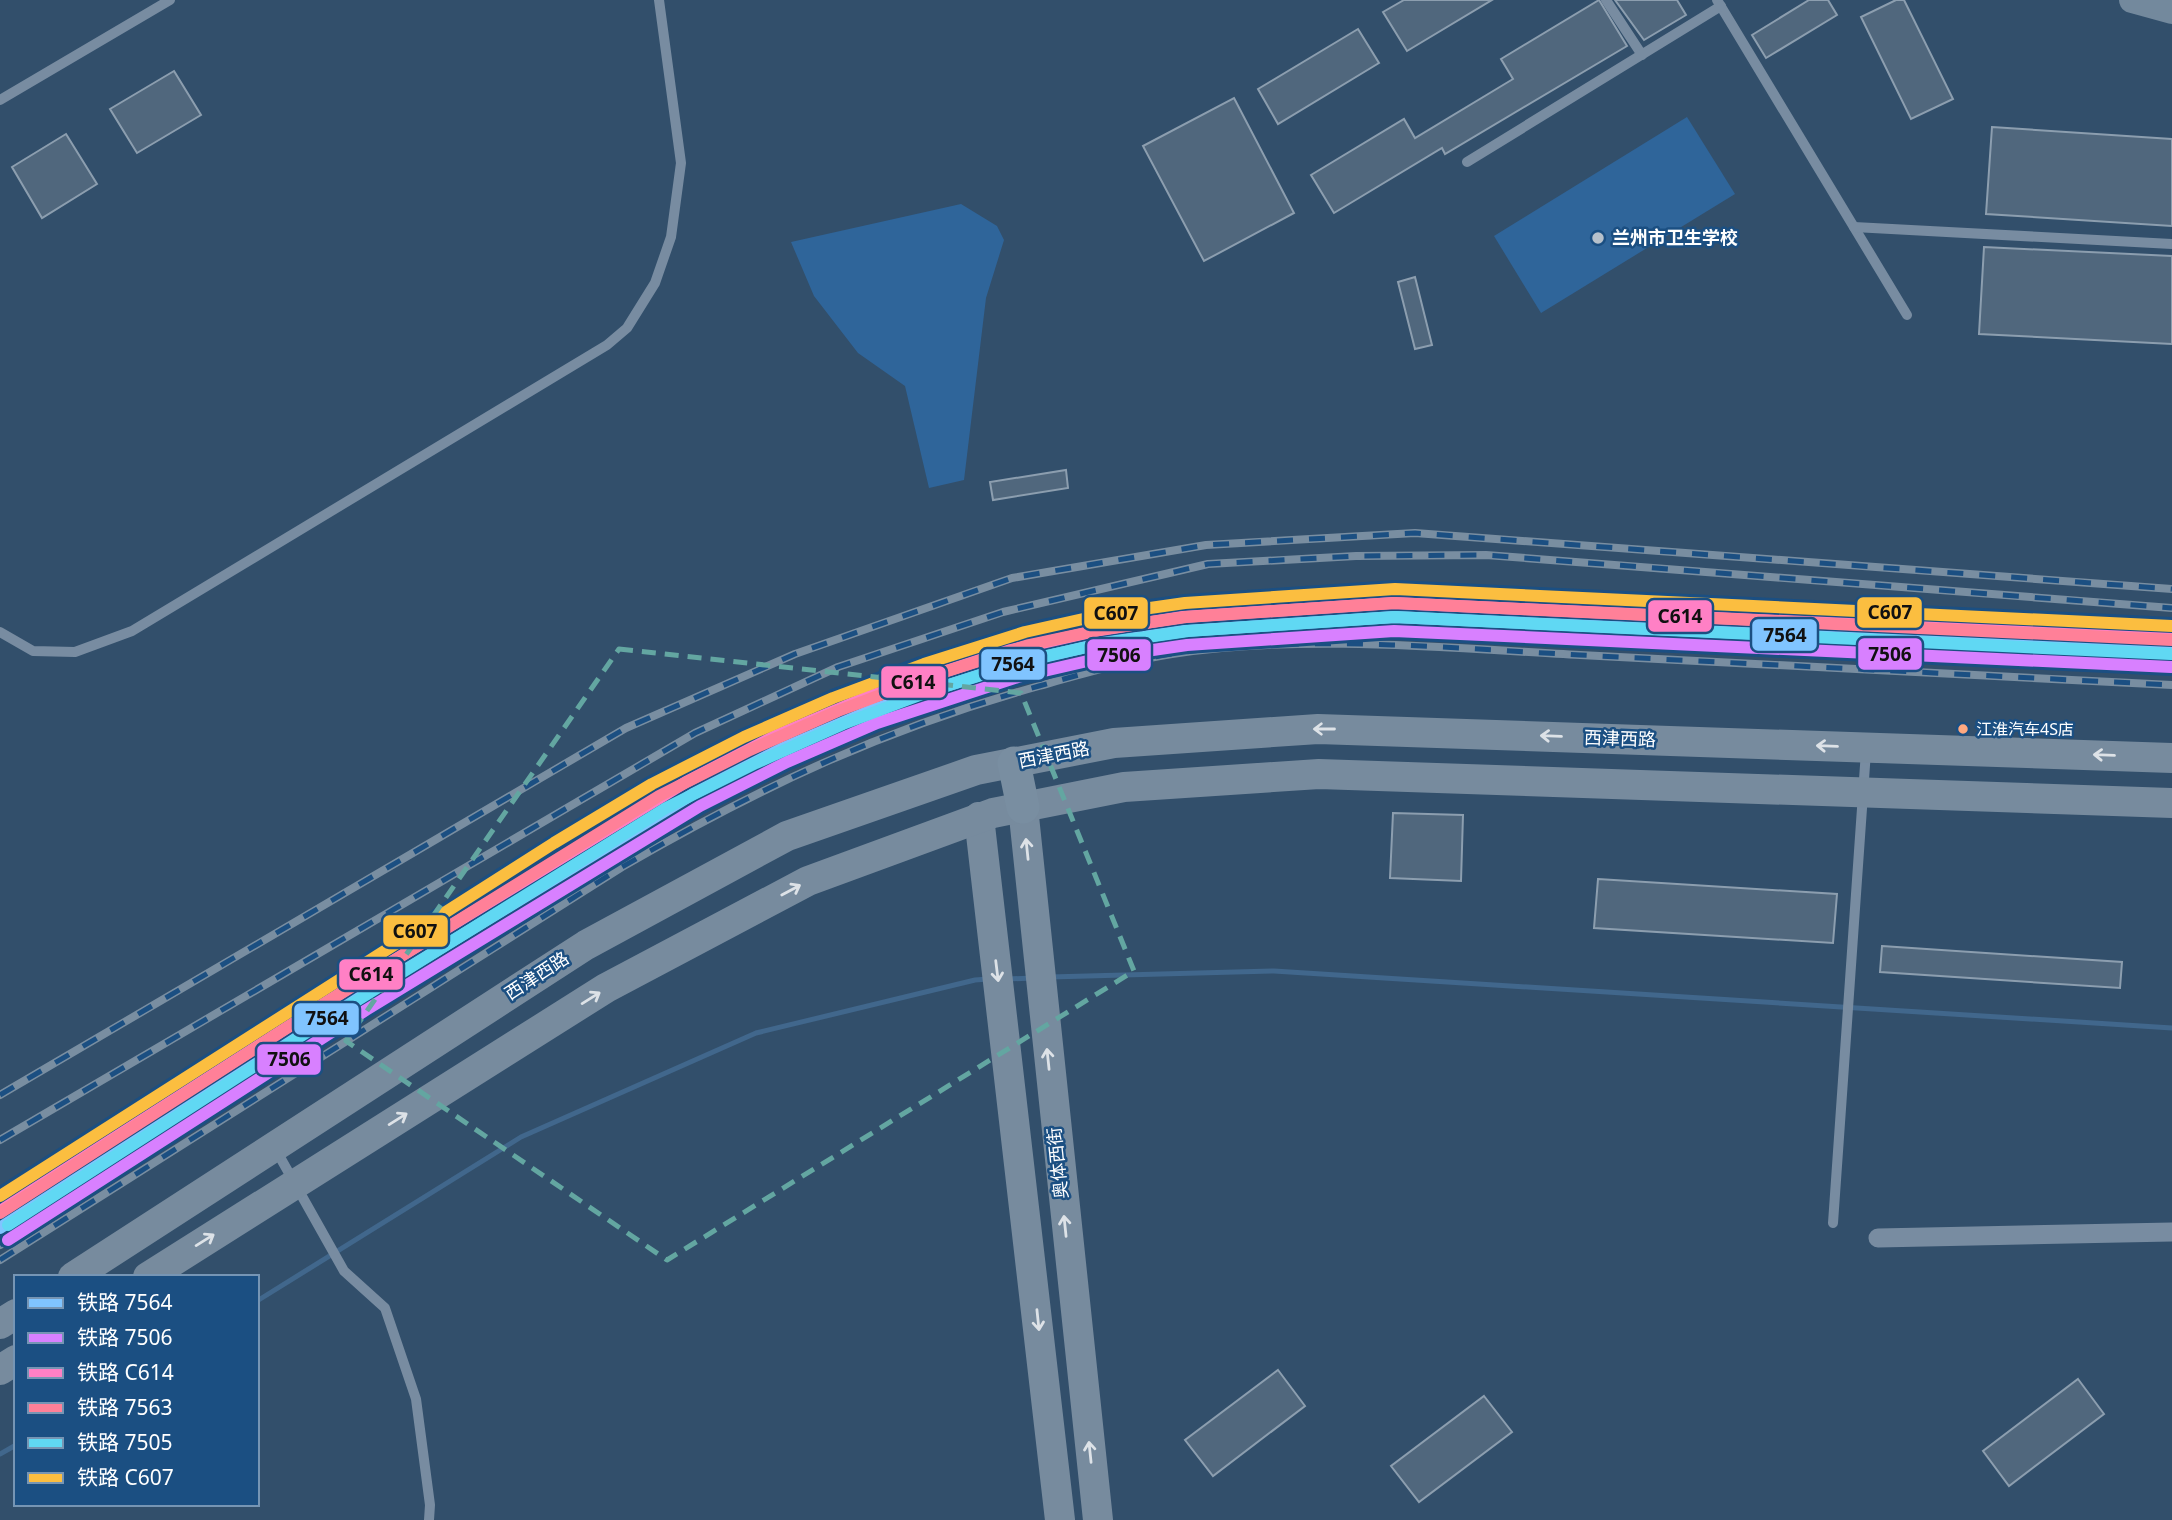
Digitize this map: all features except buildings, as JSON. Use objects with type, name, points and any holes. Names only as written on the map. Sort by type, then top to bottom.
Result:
[{"type":"highway","points":[[1014,763],[1023,807]]},
{"type":"main road","points":[[2132,0],[2172,11]]},
{"type":"main road","name":"西津西路","points":[[76,1275],[586,945],[787,836],[976,770],[1114,743],[1318,729],[2172,758]]},
{"type":"main road","points":[[151,1275],[618,982],[808,881],[979,817],[1124,787],[1319,774],[2172,803]]},
{"type":"main road","name":"奥体西街","points":[[1023,807],[1054,1127],[1098,1520]]},
{"type":"main road","points":[[979,817],[1060,1520]]},
{"type":"street","points":[[1878,1238],[2172,1232]]},
{"type":"lane","points":[[0,100],[170,0]]},
{"type":"lane","points":[[0,632],[33,652],[75,652],[132,631],[607,345],[626,328],[655,283],[671,237],[681,163],[659,0]]},
{"type":"lane","points":[[1606,0],[1642,55]]},
{"type":"lane","points":[[1467,162],[1642,55],[1719,3],[1906,315]]},
{"type":"lane","points":[[1854,227],[2172,244]]},
{"type":"lane","points":[[1833,1223],[1866,747]]},
{"type":"lane","points":[[274,1147],[297,1183],[344,1271],[385,1308],[416,1399],[430,1505],[429,1520]]},
{"type":"highlighted area","points":[[619,649],[1021,693],[1134,971],[667,1260],[346,1041]]},
{"type":"shaded area","points":[[1687,117],[1735,194],[1541,313],[1494,236]]},
{"type":"shaded area","points":[[961,204],[997,226],[1004,240],[986,298],[964,480],[929,488],[905,386],[858,353],[814,296],[791,242]]},
{"type":"waterway","points":[[1050,977],[1274,971],[2172,1028]]},
{"type":"waterway","points":[[1008,979],[1033,978]]},
{"type":"waterway","points":[[259,1300],[521,1137],[756,1033],[988,979]]},
{"type":"waterway","points":[[0,1454],[14,1446]]},
{"type":"railway","points":[[0,1095],[626,728],[795,654],[1012,578],[1206,545],[1415,533],[2172,589]]},
{"type":"railway","points":[[0,1140],[695,733],[838,667],[1003,612],[1208,564],[1356,556],[1486,555],[2172,608]]},
{"type":"railway","points":[[1207,641],[1281,634],[1456,633],[2172,671]]},
{"type":"railway","points":[[0,1260],[622,867],[673,838],[774,786],[875,741],[982,703],[1088,672],[1138,660],[1221,648],[1375,644],[2172,685]]},
{"type":"railway","points":[[0,1245],[614,856],[774,772],[873,728],[943,702],[1062,669]]},
{"type":"rail line","name":"C607","points":[[0,1196],[554,843],[652,784],[744,737],[833,698],[924,664],[1025,632],[1101,615],[1185,603],[1395,589],[2172,626]]},
{"type":"rail line","name":"C614","points":[[0,1211],[352,986],[686,782],[775,736],[867,697],[1011,650],[1100,630],[1183,617],[1393,603],[2172,639]]},
{"type":"rail line","name":"7563","points":[[0,1213],[324,1004],[659,796],[750,750],[838,711],[928,677],[1029,645],[1104,629],[1186,617],[1395,603],[2172,640]]},
{"type":"rail line","name":"7564","points":[[0,1228],[359,998],[693,794],[781,749],[872,710],[1014,664],[1103,643],[1185,631],[1394,617],[2172,653]]},
{"type":"rail line","name":"7505","points":[[8,1225],[332,1016],[666,808],[843,724],[933,690],[1032,659],[1106,643],[1188,631],[1395,617],[2171,654]]},
{"type":"rail line","name":"7506","points":[[8,1240],[366,1010],[700,806],[787,762],[877,723],[1018,677],[1105,657],[1187,645],[1394,631],[2171,667]]},
{"type":"place","name":"兰州市卫生学校","points":[[1598,238]]},
{"type":"place","name":"江淮汽车4S店","points":[[1963,729]]}]
